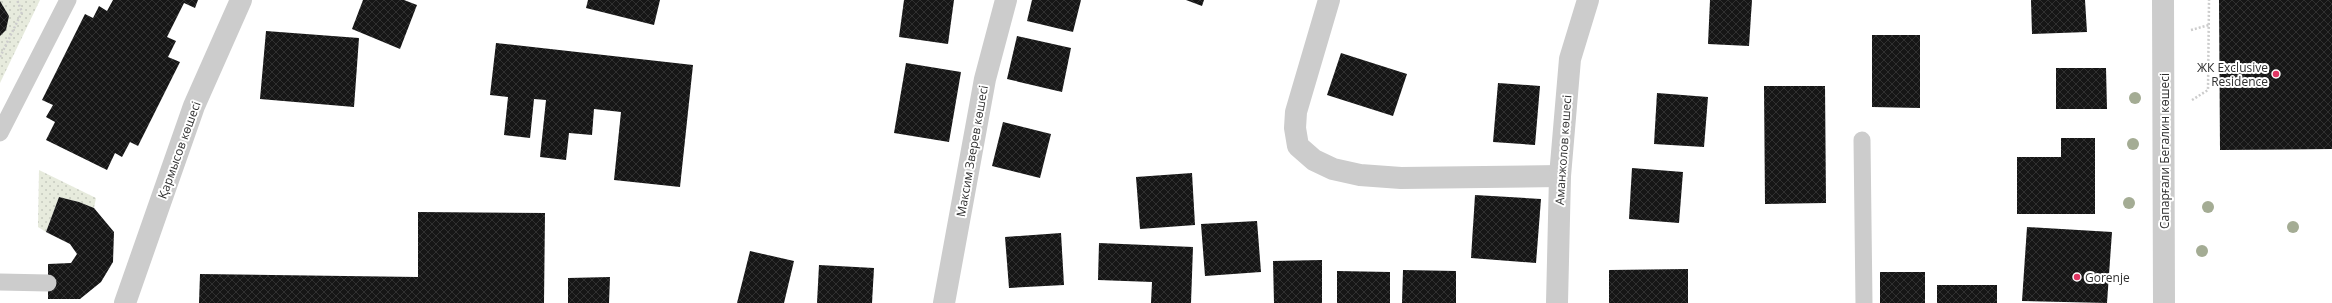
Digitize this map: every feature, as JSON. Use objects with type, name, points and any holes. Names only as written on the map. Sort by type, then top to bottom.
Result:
[{"type":"street","name":"Қармысов көшесі","points":[[125,303],[194,106],[241,0]]},
{"type":"street","name":"Максим Зверев көшесі","points":[[944,303],[985,78],[1006,0]]},
{"type":"street","points":[[1329,0],[1296,112],[1295,128],[1298,146],[1314,160],[1332,169],[1360,175],[1401,178],[1560,176]]},
{"type":"street","name":"Аманжолов көшесі","points":[[1557,303],[1560,176],[1570,59],[1588,0]]},
{"type":"street","name":"Сапарғали Бегалин көшесі","points":[[2163,0],[2164,303]]},
{"type":"lane","points":[[0,133],[68,0]]},
{"type":"lane","points":[[1862,140],[1864,303]]},
{"type":"lane","points":[[0,282],[48,283]]},
{"type":"path","points":[[0,56],[22,12],[17,0]]},
{"type":"path","points":[[2164,116],[2208,90],[2209,0]]},
{"type":"shaded area","points":[[0,0],[40,0],[0,83]]},
{"type":"shaded area","points":[[39,170],[96,198],[94,208],[79,202],[59,197],[46,232],[38,227]]},
{"type":"building","points":[[113,0],[198,0],[195,8],[184,3],[167,37],[176,41],[168,57],[180,62],[138,146],[130,142],[122,157],[115,153],[107,170],[46,140],[55,122],[46,117],[53,105],[42,100],[85,14],[93,18],[99,6],[107,11]]},
{"type":"building","points":[[363,0],[404,0],[417,5],[400,49],[352,29]]},
{"type":"building","points":[[588,0],[660,0],[654,25],[586,8]]},
{"type":"building","points":[[904,0],[954,0],[948,44],[899,37]]},
{"type":"building","points":[[1032,0],[1081,0],[1073,32],[1027,21]]},
{"type":"building","points":[[1186,0],[1204,0],[1202,6]]},
{"type":"building","points":[[1710,0],[1752,0],[1749,46],[1708,44]]},
{"type":"building","points":[[2031,0],[2085,0],[2087,32],[2032,34]]},
{"type":"building","name":"ЖК Exclusive Residence","points":[[2219,0],[2332,0],[2332,149],[2220,150]]},
{"type":"building","points":[[0,1],[9,16],[6,30],[0,36]]},
{"type":"building","points":[[266,31],[359,38],[354,107],[260,99]]},
{"type":"building","points":[[1872,35],[1920,35],[1920,108],[1872,107]]},
{"type":"building","points":[[1017,36],[1071,48],[1062,92],[1007,79]]},
{"type":"building","points":[[496,43],[693,65],[680,187],[614,180],[621,112],[594,109],[592,135],[569,133],[566,160],[540,157],[546,100],[534,99],[530,138],[504,135],[508,97],[490,95]]},
{"type":"building","points":[[1341,53],[1407,74],[1393,116],[1327,95]]},
{"type":"building","points":[[906,63],[961,72],[949,142],[894,133]]},
{"type":"building","points":[[2056,68],[2106,68],[2107,109],[2056,109]]},
{"type":"building","points":[[1498,83],[1540,86],[1535,145],[1493,142]]},
{"type":"building","points":[[1764,86],[1825,86],[1826,203],[1765,204]]},
{"type":"building","points":[[1657,93],[1708,97],[1704,147],[1654,144]]},
{"type":"building","points":[[1003,122],[1051,134],[1040,178],[992,166]]},
{"type":"building","points":[[2061,138],[2095,138],[2095,214],[2017,214],[2017,157],[2061,157]]},
{"type":"building","points":[[1632,168],[1683,172],[1679,223],[1629,219]]},
{"type":"building","points":[[1192,173],[1195,225],[1140,229],[1136,177]]},
{"type":"building","points":[[1475,195],[1541,199],[1536,263],[1471,258]]},
{"type":"building","points":[[59,197],[79,202],[94,208],[114,232],[113,262],[101,282],[80,299],[48,299],[48,264],[71,263],[77,254],[70,244],[46,232]]},
{"type":"building","points":[[418,212],[545,213],[544,303],[199,303],[200,274],[418,277]]},
{"type":"building","points":[[1257,221],[1261,272],[1205,276],[1201,224]]},
{"type":"building","points":[[2027,227],[2112,232],[2107,303],[2022,301]]},
{"type":"building","points":[[1061,233],[1064,285],[1009,288],[1005,237]]},
{"type":"building","points":[[1099,243],[1193,247],[1191,303],[1151,303],[1152,282],[1098,280]]},
{"type":"building","points":[[750,251],[794,261],[784,303],[737,303]]},
{"type":"building","points":[[1322,260],[1322,303],[1274,303],[1273,261]]},
{"type":"building","points":[[819,265],[874,268],[872,303],[817,303]]},
{"type":"building","points":[[1688,269],[1688,303],[1609,303],[1609,270]]},
{"type":"building","points":[[1403,270],[1456,271],[1456,303],[1402,303]]},
{"type":"building","points":[[1337,271],[1390,272],[1390,303],[1337,303]]},
{"type":"building","points":[[1880,272],[1925,272],[1925,303],[1880,303]]},
{"type":"building","points":[[610,277],[609,303],[568,303],[568,278]]},
{"type":"building","points":[[1937,285],[1997,285],[1997,303],[1937,303]]},
{"type":"place","name":"ЖК Exclusive Residence","points":[[2276,74]]},
{"type":"place","name":"Gorenje","points":[[2077,277]]}]
